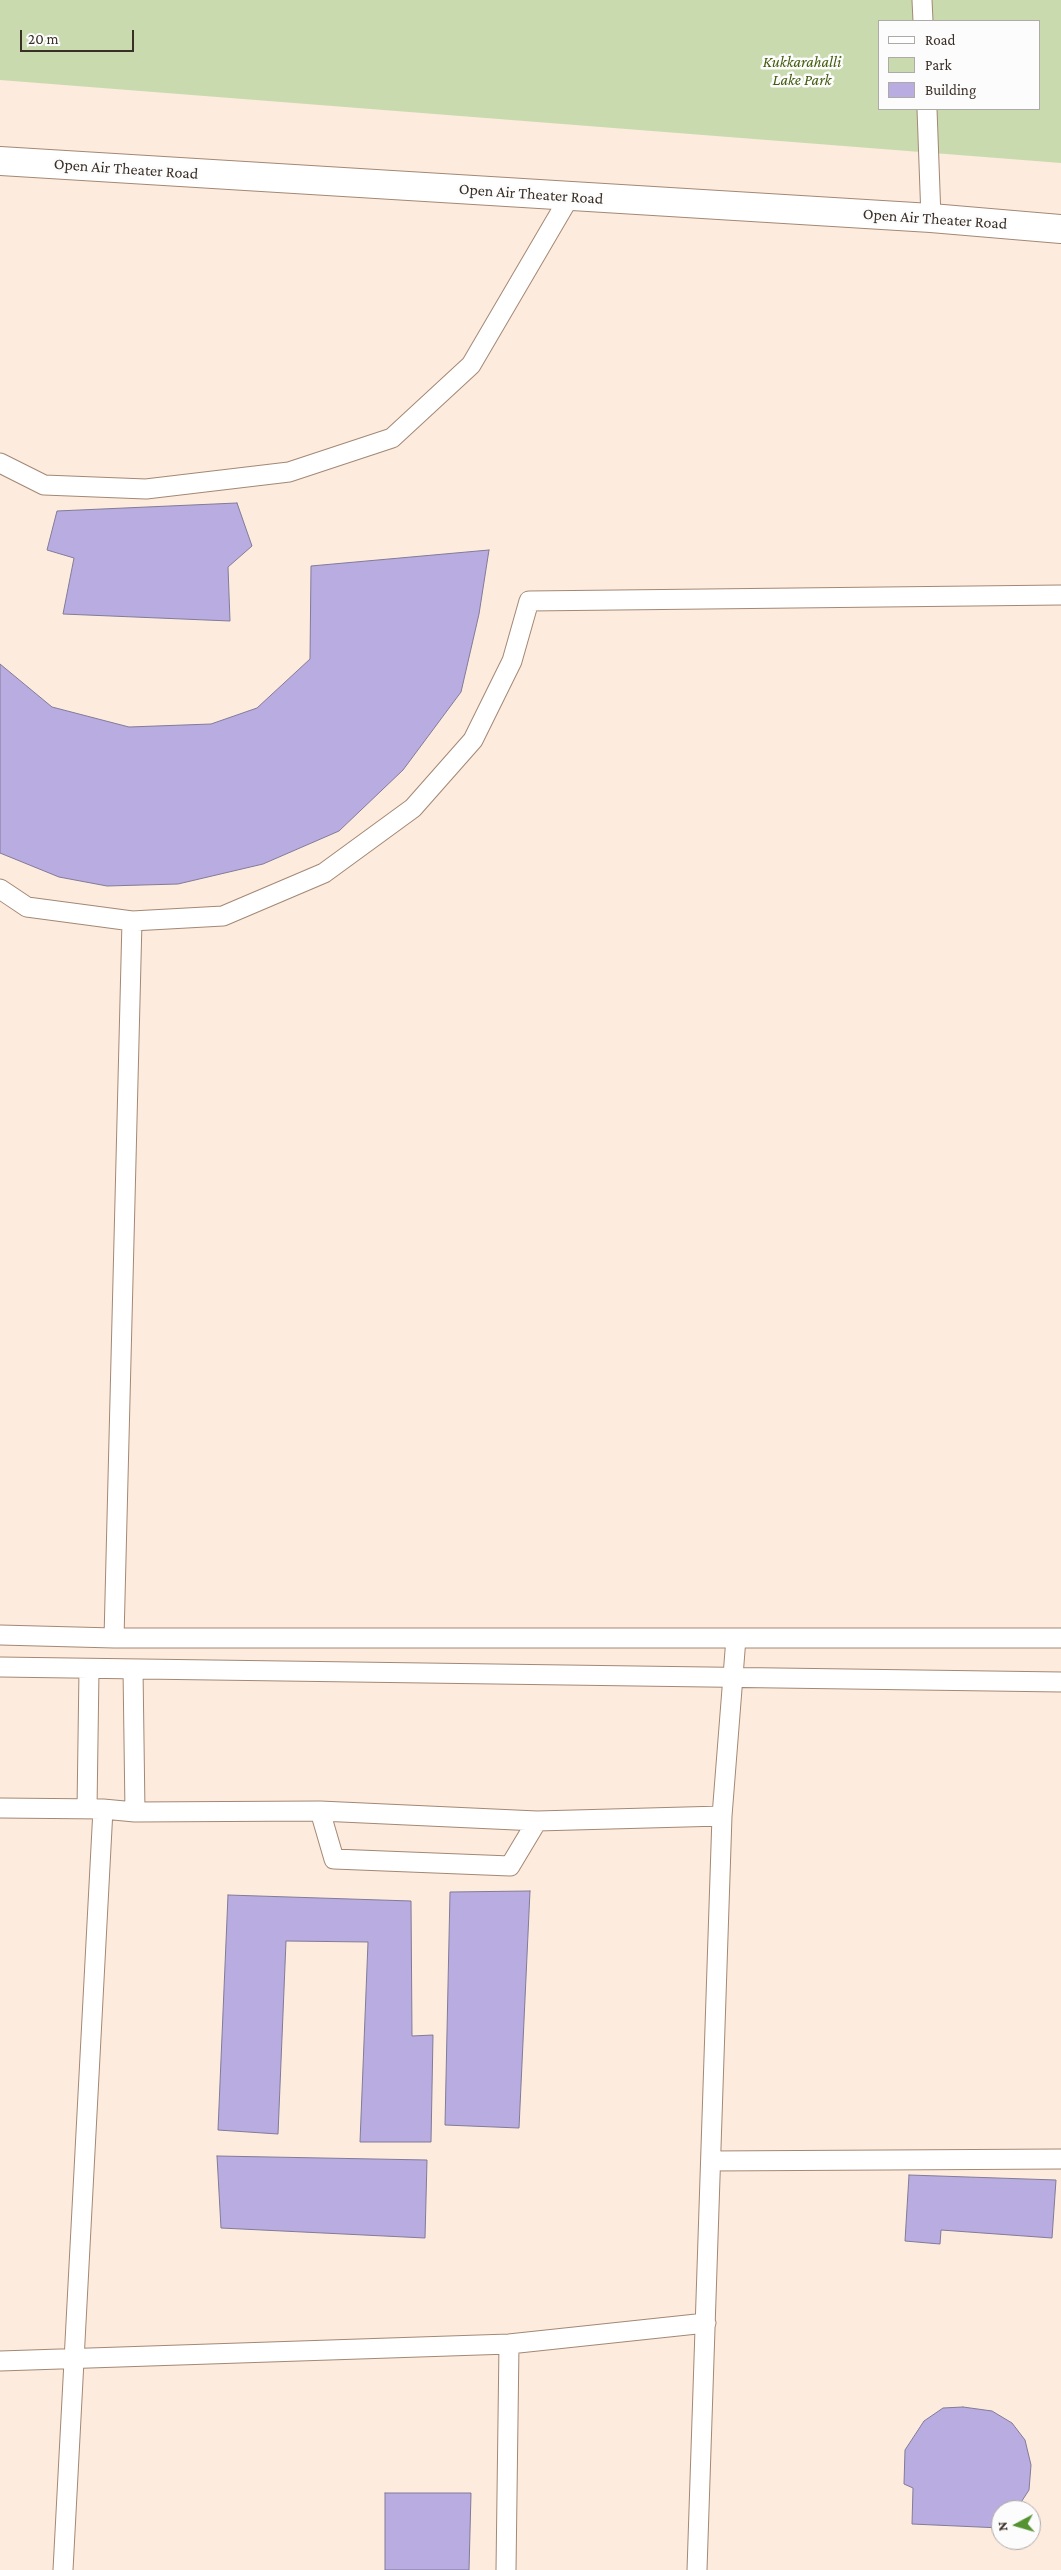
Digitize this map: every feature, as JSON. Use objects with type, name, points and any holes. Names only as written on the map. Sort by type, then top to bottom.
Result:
[{"type":"street","name":"Open Air Theater Road","points":[[0,161],[931,218],[1061,229]]},
{"type":"lane","points":[[922,0],[923,20]]},
{"type":"lane","points":[[927,110],[931,218]]},
{"type":"lane","points":[[0,463],[44,485],[146,489],[289,472],[392,438],[471,365],[570,196]]},
{"type":"lane","points":[[0,889],[27,907],[132,921],[223,916],[324,873],[413,808],[473,740],[512,661],[529,601],[1061,595]]},
{"type":"lane","points":[[114,1638],[132,921]]},
{"type":"lane","points":[[0,1635],[114,1638],[1061,1638]]},
{"type":"lane","points":[[697,2570],[722,1816],[736,1638]]},
{"type":"lane","points":[[0,1667],[89,1670],[133,1669],[589,1677],[734,1676],[1061,1682]]},
{"type":"lane","points":[[133,1669],[135,1812]]},
{"type":"lane","points":[[63,2570],[95,1809],[89,1670]]},
{"type":"lane","points":[[0,1808],[95,1809],[135,1812],[320,1811],[537,1821],[722,1816]]},
{"type":"lane","points":[[320,1811],[334,1859],[510,1866],[537,1821]]},
{"type":"lane","points":[[711,2161],[1061,2159]]},
{"type":"lane","points":[[0,2361],[508,2344],[706,2322]]},
{"type":"lane","points":[[506,2570],[508,2344]]},
{"type":"green space","name":"Kukkarahalli Lake Park","points":[[0,0],[1061,0],[1061,163],[0,80]]},
{"type":"building","points":[[237,503],[252,546],[228,567],[230,621],[63,614],[74,558],[47,550],[57,511]]},
{"type":"building","points":[[489,550],[479,614],[461,692],[403,770],[339,831],[263,864],[178,884],[107,886],[59,877],[0,853],[0,664],[52,707],[129,727],[211,724],[257,708],[310,659],[311,566]]},
{"type":"building","points":[[530,1891],[519,2128],[445,2125],[450,1892]]},
{"type":"building","points":[[228,1895],[411,1901],[412,2036],[433,2035],[431,2142],[360,2142],[368,1942],[286,1941],[278,2134],[218,2130]]},
{"type":"building","points":[[217,2156],[427,2160],[425,2238],[221,2228]]},
{"type":"building","points":[[909,2175],[1056,2180],[1052,2238],[941,2230],[940,2244],[905,2241]]},
{"type":"building","points":[[963,2407],[992,2411],[1012,2423],[1025,2440],[1031,2465],[1029,2490],[1022,2500],[991,2500],[991,2528],[912,2524],[913,2488],[904,2484],[905,2450],[924,2421],[943,2408]]},
{"type":"building","points":[[385,2493],[471,2493],[469,2570],[385,2570]]}]
